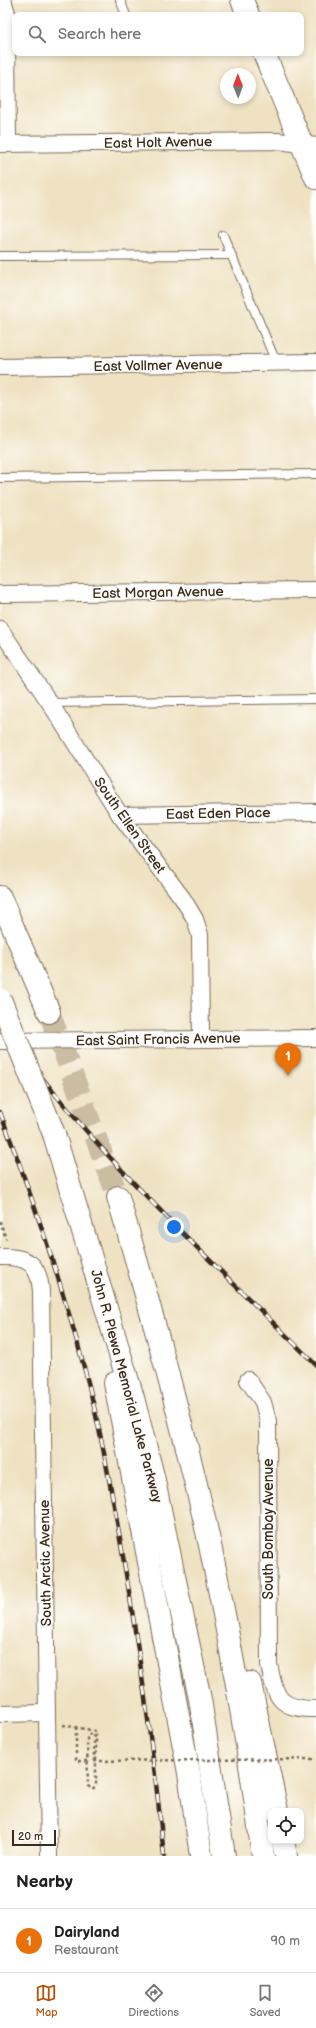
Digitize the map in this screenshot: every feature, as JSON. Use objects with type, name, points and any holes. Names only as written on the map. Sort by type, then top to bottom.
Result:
[{"type":"main road","points":[[242,0],[247,12]]},
{"type":"main road","points":[[265,56],[308,144],[316,178]]},
{"type":"main road","points":[[0,898],[49,1012]]},
{"type":"main road","name":"John R. Plewa Memorial Lake Parkway","points":[[0,999],[54,1134],[109,1316],[153,1476],[200,1699],[224,1856]]},
{"type":"main road","points":[[118,1197],[153,1318],[204,1518],[252,1774],[263,1856]]},
{"type":"main road","points":[[109,1316],[114,1378],[185,1751],[201,1856]]},
{"type":"main road","points":[[215,1573],[239,1632],[276,1808]]},
{"type":"main road","points":[[284,1844],[286,1856]]},
{"type":"street","points":[[3,0],[7,13],[4,144]]},
{"type":"street","name":"East Holt Avenue","points":[[4,144],[278,141],[308,144]]},
{"type":"street","name":"East Vollmer Avenue","points":[[0,367],[316,362]]},
{"type":"street","name":"East Morgan Avenue","points":[[0,594],[316,590]]},
{"type":"street","name":"South Ellen Street","points":[[0,629],[50,703],[120,815],[183,899],[194,919],[200,935],[202,1039]]},
{"type":"street","name":"East Eden Place","points":[[120,815],[316,812]]},
{"type":"street","name":"East Saint Francis Avenue","points":[[0,1041],[316,1038]]},
{"type":"street","name":"South Arctic Avenue","points":[[0,1257],[17,1256],[29,1262],[36,1270],[41,1291],[49,1856]]},
{"type":"street","name":"South Bombay Avenue","points":[[248,1380],[263,1402],[268,1421],[269,1664],[273,1684],[278,1695],[286,1705],[299,1709],[316,1709]]},
{"type":"street","points":[[0,1714],[47,1713]]},
{"type":"lane","points":[[120,0],[125,12]]},
{"type":"lane","points":[[223,235],[276,362]]},
{"type":"lane","points":[[0,256],[231,255]]},
{"type":"lane","points":[[0,478],[316,474]]},
{"type":"lane","points":[[50,703],[316,699]]},
{"type":"path","points":[[0,1221],[6,1239]]},
{"type":"path","points":[[63,1725],[96,1731],[96,1786],[92,1790],[88,1786],[87,1761],[87,1737],[91,1733],[94,1737],[94,1761],[316,1759]]},
{"type":"path","points":[[76,1727],[76,1762],[87,1761]]},
{"type":"tunnel","points":[[49,1012],[118,1197]]},
{"type":"railway","points":[[0,1021],[34,1068],[110,1157],[191,1242],[316,1365]]},
{"type":"railway","points":[[0,1112],[35,1207],[56,1271],[84,1367],[99,1429],[119,1533],[139,1654],[164,1856]]},
{"type":"place","name":"Dairyland","points":[[288,1076]]}]
